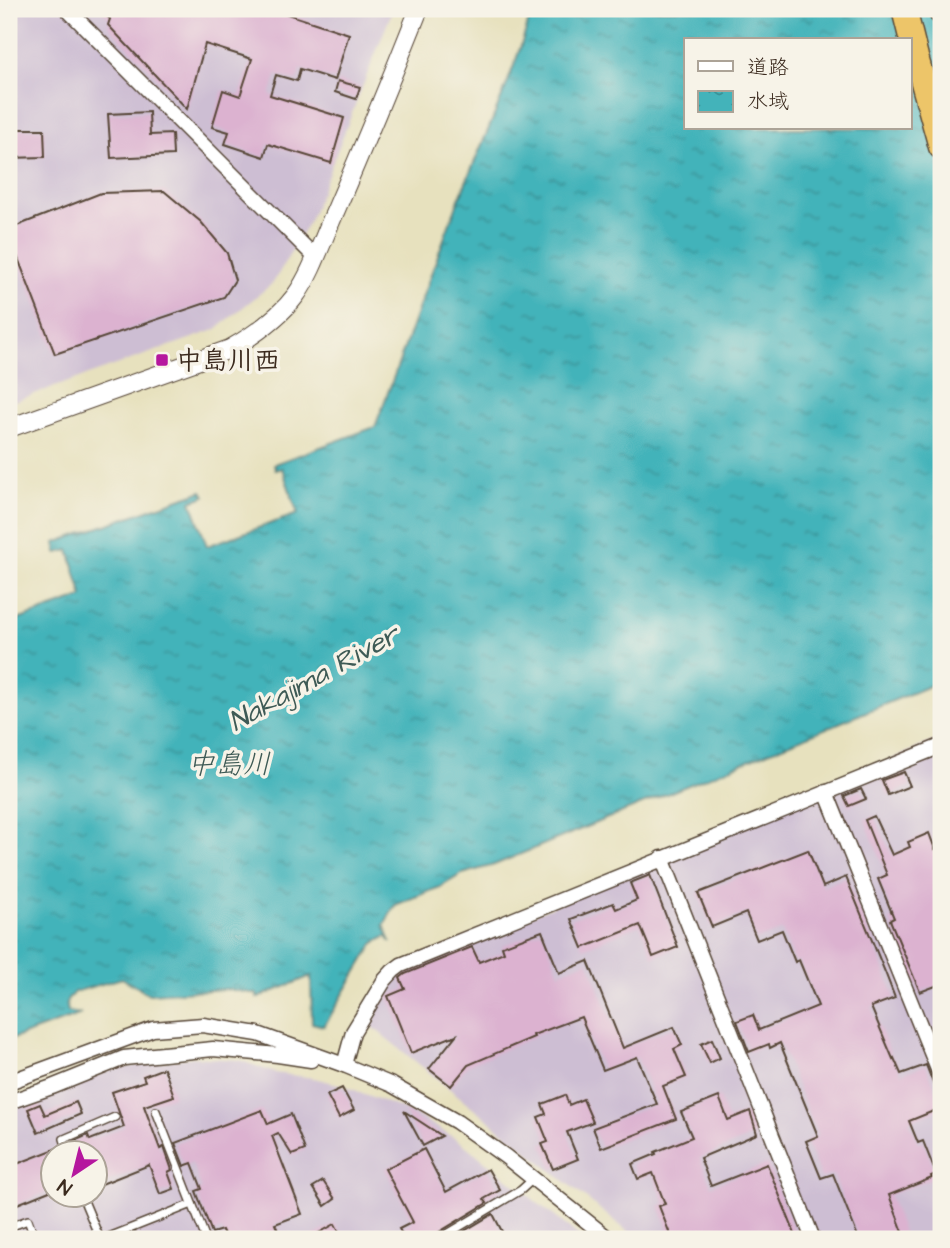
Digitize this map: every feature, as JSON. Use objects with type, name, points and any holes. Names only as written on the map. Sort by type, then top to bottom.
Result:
[{"type":"highway","points":[[904,9],[911,38]]},
{"type":"highway","points":[[912,42],[941,148]]},
{"type":"street","points":[[67,9],[315,257]]},
{"type":"street","points":[[9,428],[230,349],[250,338],[286,306],[297,293],[315,257],[374,124],[419,9]]},
{"type":"street","points":[[344,1065],[353,1032],[384,981],[401,965],[941,746]]},
{"type":"street","points":[[826,792],[941,1077]]},
{"type":"street","points":[[662,858],[813,1239]]},
{"type":"street","points":[[9,1082],[153,1028],[203,1025],[258,1034],[392,1085],[457,1122],[506,1157],[609,1239]]},
{"type":"street","points":[[9,1102],[124,1058],[213,1049],[344,1065]]},
{"type":"lane","points":[[156,1111],[206,1239]]},
{"type":"lane","points":[[64,1140],[115,1118]]},
{"type":"lane","points":[[439,1239],[521,1190],[533,1179]]},
{"type":"lane","points":[[89,1210],[102,1239],[192,1204]]},
{"type":"lane","points":[[9,1227],[28,1220],[35,1239]]},
{"type":"shaded area","points":[[9,9],[393,9],[310,220],[273,283],[215,330],[9,403]]},
{"type":"shaded area","points":[[941,738],[941,1239],[637,1239],[370,1025],[378,1001],[398,973]]},
{"type":"shaded area","points":[[193,1057],[239,1060],[275,1073],[342,1085],[415,1114],[461,1142],[583,1239],[17,1239],[9,1218],[9,1109],[111,1070]]},
{"type":"water","points":[[532,9],[941,9],[941,681],[494,865],[462,874],[440,887],[395,905],[384,925],[391,942],[387,936],[374,943],[324,1026],[312,1023],[311,976],[257,998],[257,994],[226,989],[149,994],[122,978],[74,992],[66,1002],[68,1012],[81,1014],[9,1040],[9,623],[83,597],[69,550],[57,553],[55,543],[202,491],[205,496],[191,501],[207,546],[298,514],[282,468],[276,470],[274,464],[375,427],[456,207],[507,84]]},
{"type":"building","points":[[100,9],[289,9],[287,14],[349,34],[335,80],[300,69],[297,81],[276,75],[270,95],[344,118],[331,163],[268,144],[264,157],[225,144],[229,132],[212,127],[223,90],[240,96],[252,59],[205,44],[187,109],[108,25],[110,19]]},
{"type":"building","points":[[338,81],[360,87],[356,99],[335,92]]},
{"type":"building","points":[[149,112],[150,135],[172,134],[173,155],[111,158],[108,114]]},
{"type":"building","points":[[9,129],[44,129],[45,157],[9,158]]},
{"type":"building","points":[[164,191],[201,222],[227,253],[235,280],[224,297],[55,354],[9,229],[101,193]]},
{"type":"building","points":[[904,772],[910,786],[888,795],[882,780]]},
{"type":"building","points":[[861,789],[866,799],[849,806],[844,796]]},
{"type":"building","points":[[874,816],[892,855],[910,847],[908,842],[929,833],[935,849],[941,846],[941,984],[920,992],[890,920],[894,918],[878,879],[887,875],[865,820]]},
{"type":"building","points":[[808,850],[823,887],[846,877],[885,972],[895,998],[871,1007],[893,1059],[901,1074],[926,1065],[941,1104],[941,1108],[909,1121],[918,1143],[923,1141],[936,1174],[889,1195],[903,1232],[884,1239],[859,1239],[833,1174],[821,1178],[806,1141],[818,1136],[780,1043],[770,1048],[769,1044],[749,1052],[737,1021],[753,1015],[759,1030],[818,1006],[799,960],[795,962],[782,930],[757,940],[746,913],[712,927],[698,893]]},
{"type":"building","points":[[650,875],[678,947],[653,957],[640,925],[583,948],[571,919],[613,903],[616,909],[637,900],[630,883]]},
{"type":"building","points":[[542,931],[559,973],[588,961],[623,1048],[674,1027],[682,1045],[674,1049],[686,1077],[663,1086],[676,1119],[601,1148],[593,1128],[657,1104],[637,1057],[603,1070],[581,1017],[533,1035],[534,1037],[468,1065],[451,1086],[429,1069],[456,1035],[411,1053],[388,996],[405,989],[400,978],[472,947],[479,962],[504,952],[502,946]]},
{"type":"building","points":[[712,1039],[720,1058],[710,1063],[701,1044]]},
{"type":"building","points":[[164,1068],[174,1096],[144,1106],[160,1149],[164,1147],[172,1170],[168,1172],[174,1189],[160,1194],[149,1165],[108,1181],[108,1140],[90,1140],[124,1127],[112,1092],[145,1081],[143,1076]]},
{"type":"building","points":[[342,1088],[354,1110],[339,1118],[327,1095]]},
{"type":"building","points":[[565,1095],[569,1105],[583,1099],[593,1122],[567,1132],[578,1159],[553,1169],[542,1144],[548,1142],[538,1117],[546,1114],[542,1104]]},
{"type":"building","points":[[719,1097],[728,1120],[750,1111],[757,1134],[700,1158],[711,1186],[767,1164],[797,1239],[672,1239],[659,1206],[665,1204],[653,1173],[638,1179],[632,1164],[692,1137],[681,1112]]},
{"type":"building","points":[[76,1102],[81,1114],[38,1133],[28,1109],[40,1104],[45,1115]]},
{"type":"building","points":[[262,1110],[268,1124],[291,1114],[305,1150],[292,1155],[278,1133],[272,1136],[302,1214],[275,1224],[279,1233],[263,1239],[226,1239],[222,1230],[212,1233],[196,1191],[202,1189],[192,1163],[184,1166],[175,1143]]},
{"type":"building","points":[[404,1111],[442,1136],[423,1146]]},
{"type":"building","points":[[88,1135],[90,1140],[77,1140]]},
{"type":"building","points":[[424,1149],[446,1192],[488,1169],[500,1190],[484,1199],[487,1203],[436,1234],[433,1239],[405,1239],[399,1229],[413,1222],[385,1169]]},
{"type":"building","points":[[38,1156],[38,1196],[15,1205],[9,1190],[9,1167]]},
{"type":"building","points":[[323,1181],[335,1199],[325,1206],[313,1187]]},
{"type":"building","points":[[493,1214],[506,1239],[451,1239]]},
{"type":"building","points":[[335,1224],[343,1239],[308,1239]]},
{"type":"place","name":"中島川西","points":[[162,360]]},
{"type":"water label","name":"Nakajima River","points":[[313,677]]},
{"type":"water label","name":"中島川","points":[[229,763]]}]
